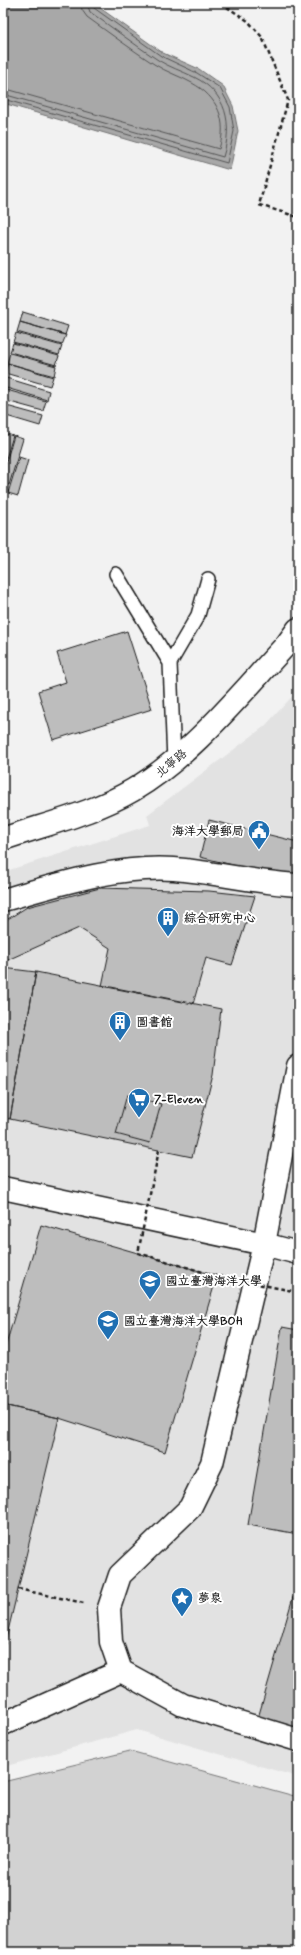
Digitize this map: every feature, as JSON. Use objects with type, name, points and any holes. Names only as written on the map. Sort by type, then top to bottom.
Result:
[{"type":"street","name":"北寧路","points":[[3,839],[83,812],[110,801],[154,777],[193,744],[294,638]]},
{"type":"street","points":[[3,900],[63,883],[119,872],[173,869],[298,885]]},
{"type":"street","points":[[298,1066],[264,1244],[212,1463],[190,1508],[120,1575],[109,1608],[111,1642],[120,1671],[183,1706],[298,1740]]},
{"type":"street","points":[[3,1188],[264,1244],[298,1253]]},
{"type":"street","points":[[3,1724],[120,1671]]},
{"type":"lane","points":[[116,574],[170,663],[174,761]]},
{"type":"lane","points":[[170,663],[198,615],[208,579]]},
{"type":"path","points":[[221,3],[248,21],[262,37],[288,100],[259,205],[298,217]]},
{"type":"path","points":[[159,1150],[138,1253],[217,1276],[298,1292]]},
{"type":"path","points":[[18,1589],[109,1608]]},
{"type":"shaded area","name":"國立臺灣海洋大學","points":[[298,690],[298,1777],[137,1730],[3,1767],[3,872],[150,825],[147,815],[265,726]]},
{"type":"shaded area","points":[[130,1751],[298,1797],[298,1952],[3,1952],[3,1782]]},
{"type":"water","points":[[3,3],[93,3],[163,53],[199,69],[223,86],[233,106],[238,131],[230,170],[3,103]]},
{"type":"building","points":[[23,312],[68,326],[65,335],[20,322]]},
{"type":"building","points":[[20,322],[66,335],[62,345],[17,332]]},
{"type":"building","points":[[16,333],[62,346],[59,355],[13,342]]},
{"type":"building","points":[[13,343],[59,356],[56,365],[10,352]]},
{"type":"building","points":[[10,353],[56,366],[54,376],[7,363]]},
{"type":"building","points":[[8,363],[53,377],[50,386],[5,373]]},
{"type":"building","points":[[3,377],[49,391],[47,400],[3,387]]},
{"type":"building","points":[[3,389],[46,401],[43,411],[3,400]]},
{"type":"building","points":[[3,405],[43,416],[40,426],[3,415]]},
{"type":"building","points":[[4,433],[13,436],[3,468],[3,437]]},
{"type":"building","points":[[14,436],[23,439],[9,485],[3,483],[3,472]]},
{"type":"building","points":[[19,457],[28,460],[18,496],[8,493]]},
{"type":"building","points":[[127,631],[152,709],[53,740],[38,691],[66,682],[57,653]]},
{"type":"building","points":[[209,820],[298,842],[298,881],[200,857]]},
{"type":"building","name":"綜合研究中心","points":[[100,888],[209,891],[255,896],[232,965],[206,958],[193,1004],[102,986],[110,948],[79,928],[3,962],[3,922],[27,907]]},
{"type":"building","points":[[3,968],[36,972],[10,1119],[3,1118]]},
{"type":"building","name":"圖書館","points":[[36,972],[221,1009],[213,1075],[192,1157],[10,1119]]},
{"type":"building","name":"7-Eleven","points":[[127,1095],[161,1104],[150,1143],[116,1134]]},
{"type":"building","points":[[41,1225],[217,1276],[165,1452],[59,1418],[3,1405],[3,1355]]},
{"type":"building","points":[[282,1327],[298,1330],[298,1534],[248,1525]]},
{"type":"building","points":[[3,1405],[59,1418],[3,1652]]},
{"type":"building","points":[[293,1597],[298,1598],[298,1729],[258,1718]]},
{"type":"place","name":"海洋大學郵局","points":[[259,850]]},
{"type":"place","name":"綜合研究中心","points":[[168,938]]},
{"type":"place","name":"圖書館","points":[[120,1042]]},
{"type":"place","name":"7-Eleven","points":[[139,1118]]},
{"type":"place","name":"國立臺灣海洋大學","points":[[150,1300]]},
{"type":"place","name":"國立臺灣海洋大學BOH","points":[[108,1340]]},
{"type":"place","name":"夢泉","points":[[182,1618]]}]
